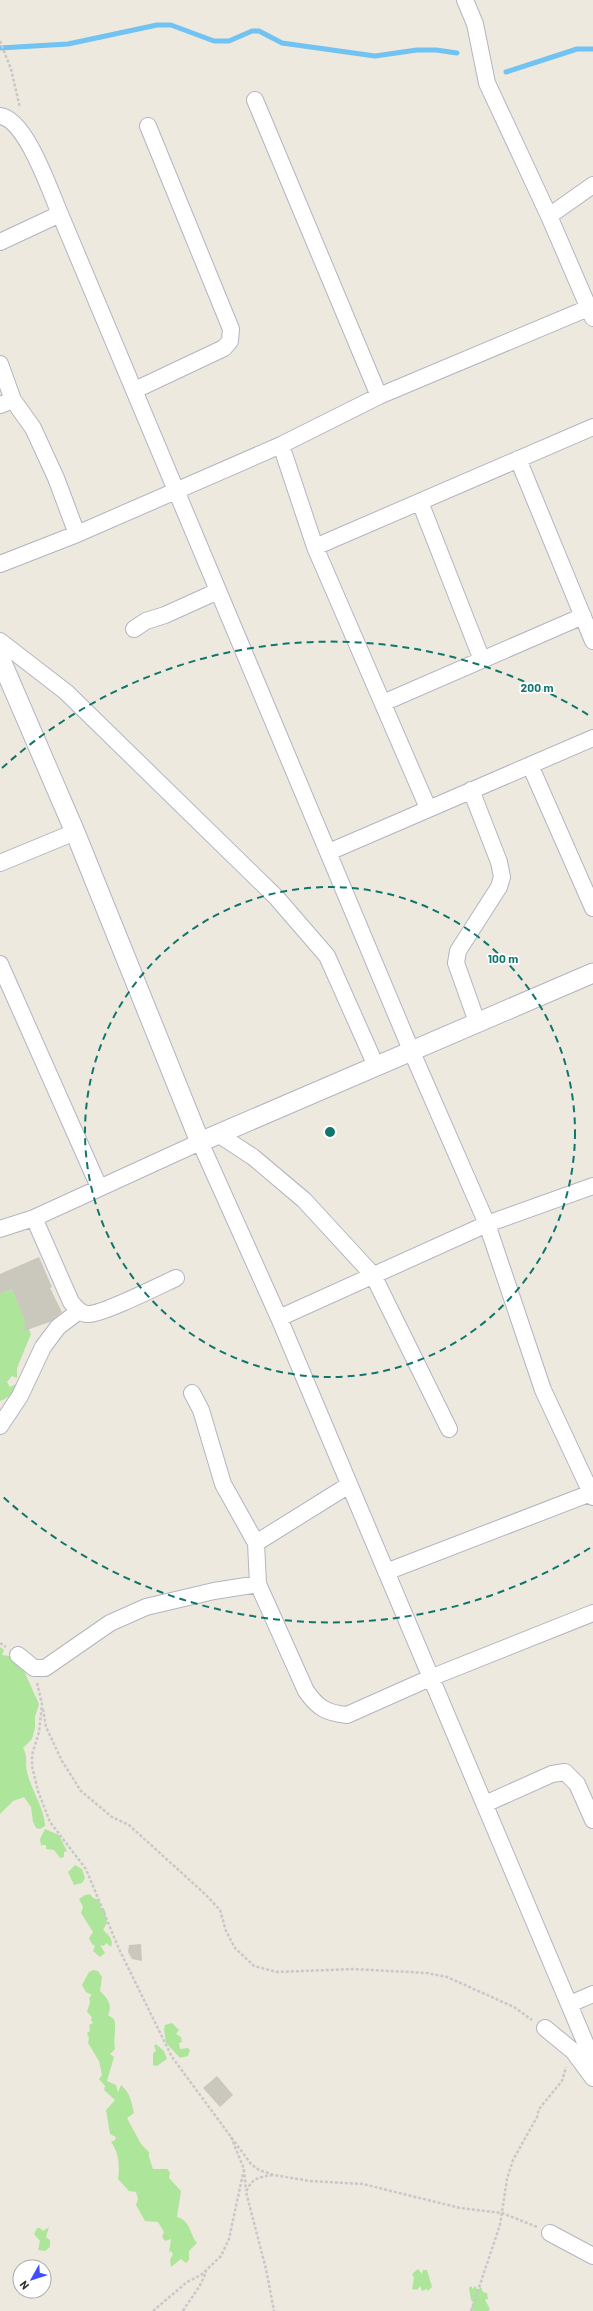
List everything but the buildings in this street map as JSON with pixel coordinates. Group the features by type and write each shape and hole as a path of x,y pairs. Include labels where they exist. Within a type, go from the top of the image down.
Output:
{"street":[{"path":"0,564 77,534 281,445 379,396 591,310 488,83 475,24 465,0"},
{"path":"255,100 379,396"},
{"path":"0,116 7,116 24,134 60,214 411,1050 487,1224 543,1390 592,1495 386,1572"},
{"path":"135,390 224,348 230,341 231,329 148,126"},
{"path":"549,216 593,185"},
{"path":"0,242 60,214"},
{"path":"0,364 6,402 36,435 56,478 77,534"},
{"path":"315,547 593,427"},
{"path":"281,445 315,547 428,808"},
{"path":"518,459 593,641"},
{"path":"420,502 482,660"},
{"path":"134,629 146,621 165,615 218,591"},
{"path":"383,703 583,616"},
{"path":"0,641 66,692 276,896 327,956 376,1066"},
{"path":"0,658 75,832 200,1142 279,1318 593,2061"},
{"path":"329,852 428,808 530,765 592,741"},
{"path":"530,765 593,908"},
{"path":"471,790 499,862 502,877 499,887 458,951 456,963 477,1022"},
{"path":"0,863 75,832"},
{"path":"0,964 99,1187"},
{"path":"0,1228 34,1218 99,1187 218,1134 593,972"},
{"path":"218,1134 253,1157 304,1200 373,1276 449,1429"},
{"path":"279,1318 487,1224 593,1186"},
{"path":"34,1218 71,1302 79,1311 88,1314 102,1311 176,1278"},
{"path":"0,1426 20,1396 43,1347 58,1327 79,1311"},
{"path":"192,1393 201,1410 223,1484 256,1543 258,1584 306,1691 317,1707 337,1714 348,1714 430,1678 593,1613"},
{"path":"256,1543 349,1485"},
{"path":"23,1659 38,1669 46,1668 110,1623 146,1607 214,1591 258,1584"},
{"path":"485,1804 552,1774 565,1772 577,1784 593,1820"},
{"path":"570,2004 593,1994"},
{"path":"545,2028 570,2048 593,2078"},
{"path":"550,2233 593,2256"}],"path":[{"path":"0,42 14,79 24,134"},
{"path":"23,1659 38,1685 46,1727 62,1761 81,1791 112,1816 129,1825 205,1894 220,1910 226,1931 235,1948 242,1957 254,1966 277,1972 353,1969 427,1973 447,1977 514,2007 545,2028"},
{"path":"42,1704 39,1732 32,1755 32,1766 38,1791 50,1822 86,1868 118,1949 172,2057 251,2164 259,2170 274,2175 310,2181 363,2184 460,2208 502,2213 550,2233"},
{"path":"472,2311 500,2225 507,2179 513,2160 537,2117 539,2109 562,2081 570,2048"},
{"path":"229,2133 244,2169 246,2192 266,2269 274,2311"},
{"path":"153,2311 187,2282 201,2275 221,2256 229,2239 234,2209 244,2169"},
{"path":"246,2192 251,2181 254,2179 274,2175"},
{"path":"183,2311 197,2289 202,2284 206,2270"}],"green space":[{"path":"12,1289 31,1334 17,1368 17,1378 12,1376 7,1382 10,1387 16,1384 14,1390 8,1397 0,1401 0,1294"},
{"path":"0,1647 4,1650 2,1655 9,1656 26,1666 24,1671 39,1704 35,1717 35,1728 32,1739 23,1748 29,1779 43,1813 45,1826 40,1829 36,1828 33,1822 31,1807 24,1797 13,1801 0,1814"},
{"path":"45,1829 59,1835 67,1851 64,1852 64,1857 60,1858 54,1850 46,1849 46,1845 41,1845 40,1839"},
{"path":"75,1865 82,1869 85,1878 82,1883 74,1885 68,1872"},
{"path":"90,1894 93,1898 99,1900 101,1908 105,1910 107,1923 103,1930 109,1935 112,1942 111,1947 106,1943 104,1946 100,1945 105,1953 100,1957 93,1951 95,1946 89,1938 93,1932 81,1913 83,1907 79,1899"},
{"path":"93,1970 98,1971 102,1977 100,1991 110,2004 108,2015 114,2019 115,2023 115,2049 110,2054 114,2057 107,2081 116,2085 118,2092 121,2085 129,2095 134,2113 127,2118 141,2144 149,2152 153,2169 167,2169 170,2172 169,2178 181,2191 177,2217 185,2221 197,2243 189,2251 189,2260 186,2263 181,2259 171,2267 170,2260 173,2254 171,2251 169,2252 171,2239 165,2241 162,2237 164,2232 158,2222 145,2221 136,2205 138,2199 136,2192 129,2191 118,2179 118,2160 116,2151 111,2142 115,2140 116,2137 110,2134 106,2110 115,2100 104,2090 105,2086 99,2079 102,2075 99,2061 88,2043 89,2038 87,2033 90,2031 89,2025 93,2023 91,2020 92,2017 87,2012 90,2002 89,1998 92,1995 86,1992 82,1985 89,1972"},
{"path":"172,2023 179,2030 176,2034 181,2037 182,2042 179,2043 180,2049 188,2048 190,2050 188,2056 180,2058 166,2043 164,2029 165,2025"},
{"path":"156,2044 164,2051 167,2059 157,2066 153,2065 153,2053 156,2051 154,2046"},
{"path":"49,2227 46,2237 50,2240 50,2247 45,2251 38,2250 40,2241 34,2234 37,2228 40,2228 43,2231"},
{"path":"418,2269 422,2274 423,2270 427,2270 432,2287 428,2291 427,2289 422,2291 420,2286 417,2290 412,2289 414,2278 412,2274"},
{"path":"471,2286 473,2289 475,2286 478,2290 481,2287 483,2292 487,2293 488,2299 485,2300 490,2309 488,2311 473,2311 471,2308 474,2303 471,2300 469,2288"}],"waterway":[{"path":"0,48 68,44 157,25 171,25 214,41 229,41 252,31 259,31 282,43 375,56 417,50 436,50 457,53"},
{"path":"506,72 577,49 593,49"}]}
